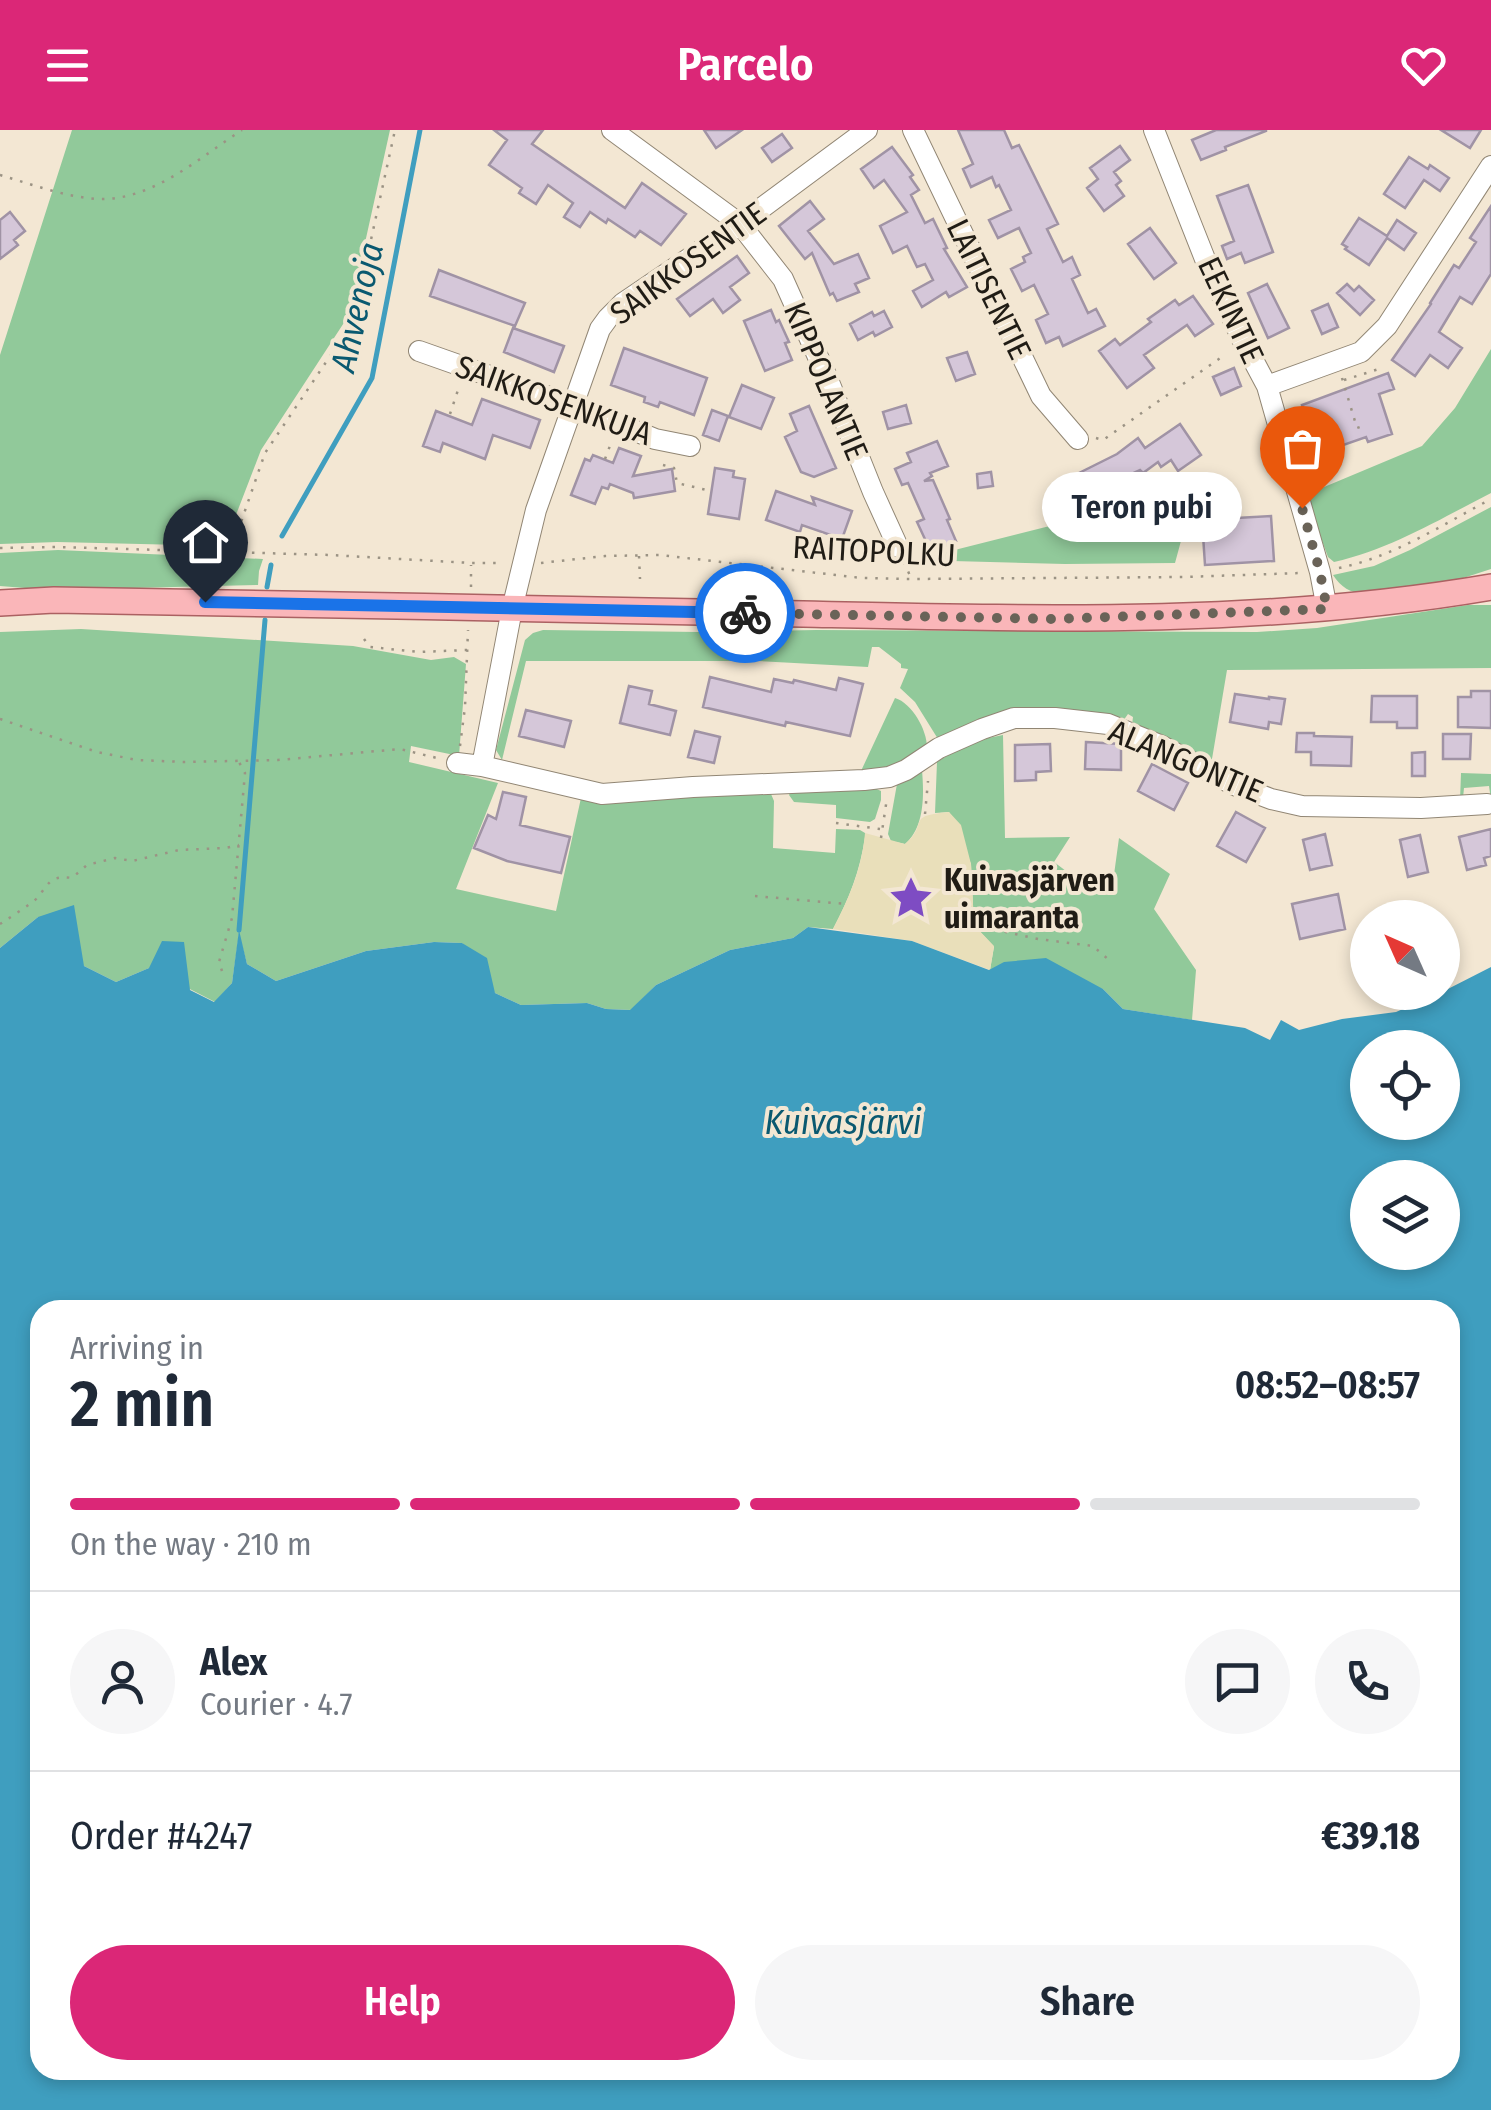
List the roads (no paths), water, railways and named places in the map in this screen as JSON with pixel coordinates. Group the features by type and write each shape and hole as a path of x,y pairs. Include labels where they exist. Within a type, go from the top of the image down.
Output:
{"main road":[{"path":"0,604 54,600 1054,619 1327,609 1491,587"}],"street":[{"name":"KIPPOLANTIE","path":"612,130 740,224 783,279 898,547"},
{"name":"SAIKKOSENTIE","path":"512,608 536,510 600,329 608,318 867,130"},
{"name":"LAITISENTIE","path":"913,130 1040,396 1078,439"},
{"name":"EEKINTIE","path":"1154,130 1206,259 1267,386 1327,609"},
{"path":"1267,386 1340,370 1362,352 1387,326 1491,166"},
{"name":"SAIKKOSENKUJA","path":"418,351 655,439 690,446"},
{"path":"482,766 512,608"},
{"name":"ALANGONTIE","path":"457,763 602,794 693,786 864,780 906,770 982,728 1014,718 1055,718 1108,724 1162,746 1234,785 1302,806 1421,808 1487,804"}],"water":[{"name":"Kuivasjärvi","path":"74,905 84,966 116,982 149,968 162,941 184,942 190,990 214,1002 232,983 239,930 247,964 276,981 366,951 434,942 462,943 487,958 495,993 521,1005 587,1003 630,1010 656,985 730,950 793,938 808,927 912,941 989,970 1004,962 1046,958 1103,989 1123,1009 1245,1028 1270,1040 1281,1020 1299,1030 1401,1010 1460,1010 1460,983 1491,967 1491,2110 0,2110 0,948 38,917"}],"waterway":[{"name":"Ahvenoja","path":"282,536 372,378 420,130"},
{"name":"Ahvenoja","path":"267,587 271,565"},
{"name":"Ahvenoja","path":"239,930 265,620"}],"place":[{"name":"Teron pubi","path":"1302,508"},
{"name":"Kuivasjärven uimaranta","path":"911,898"}]}
